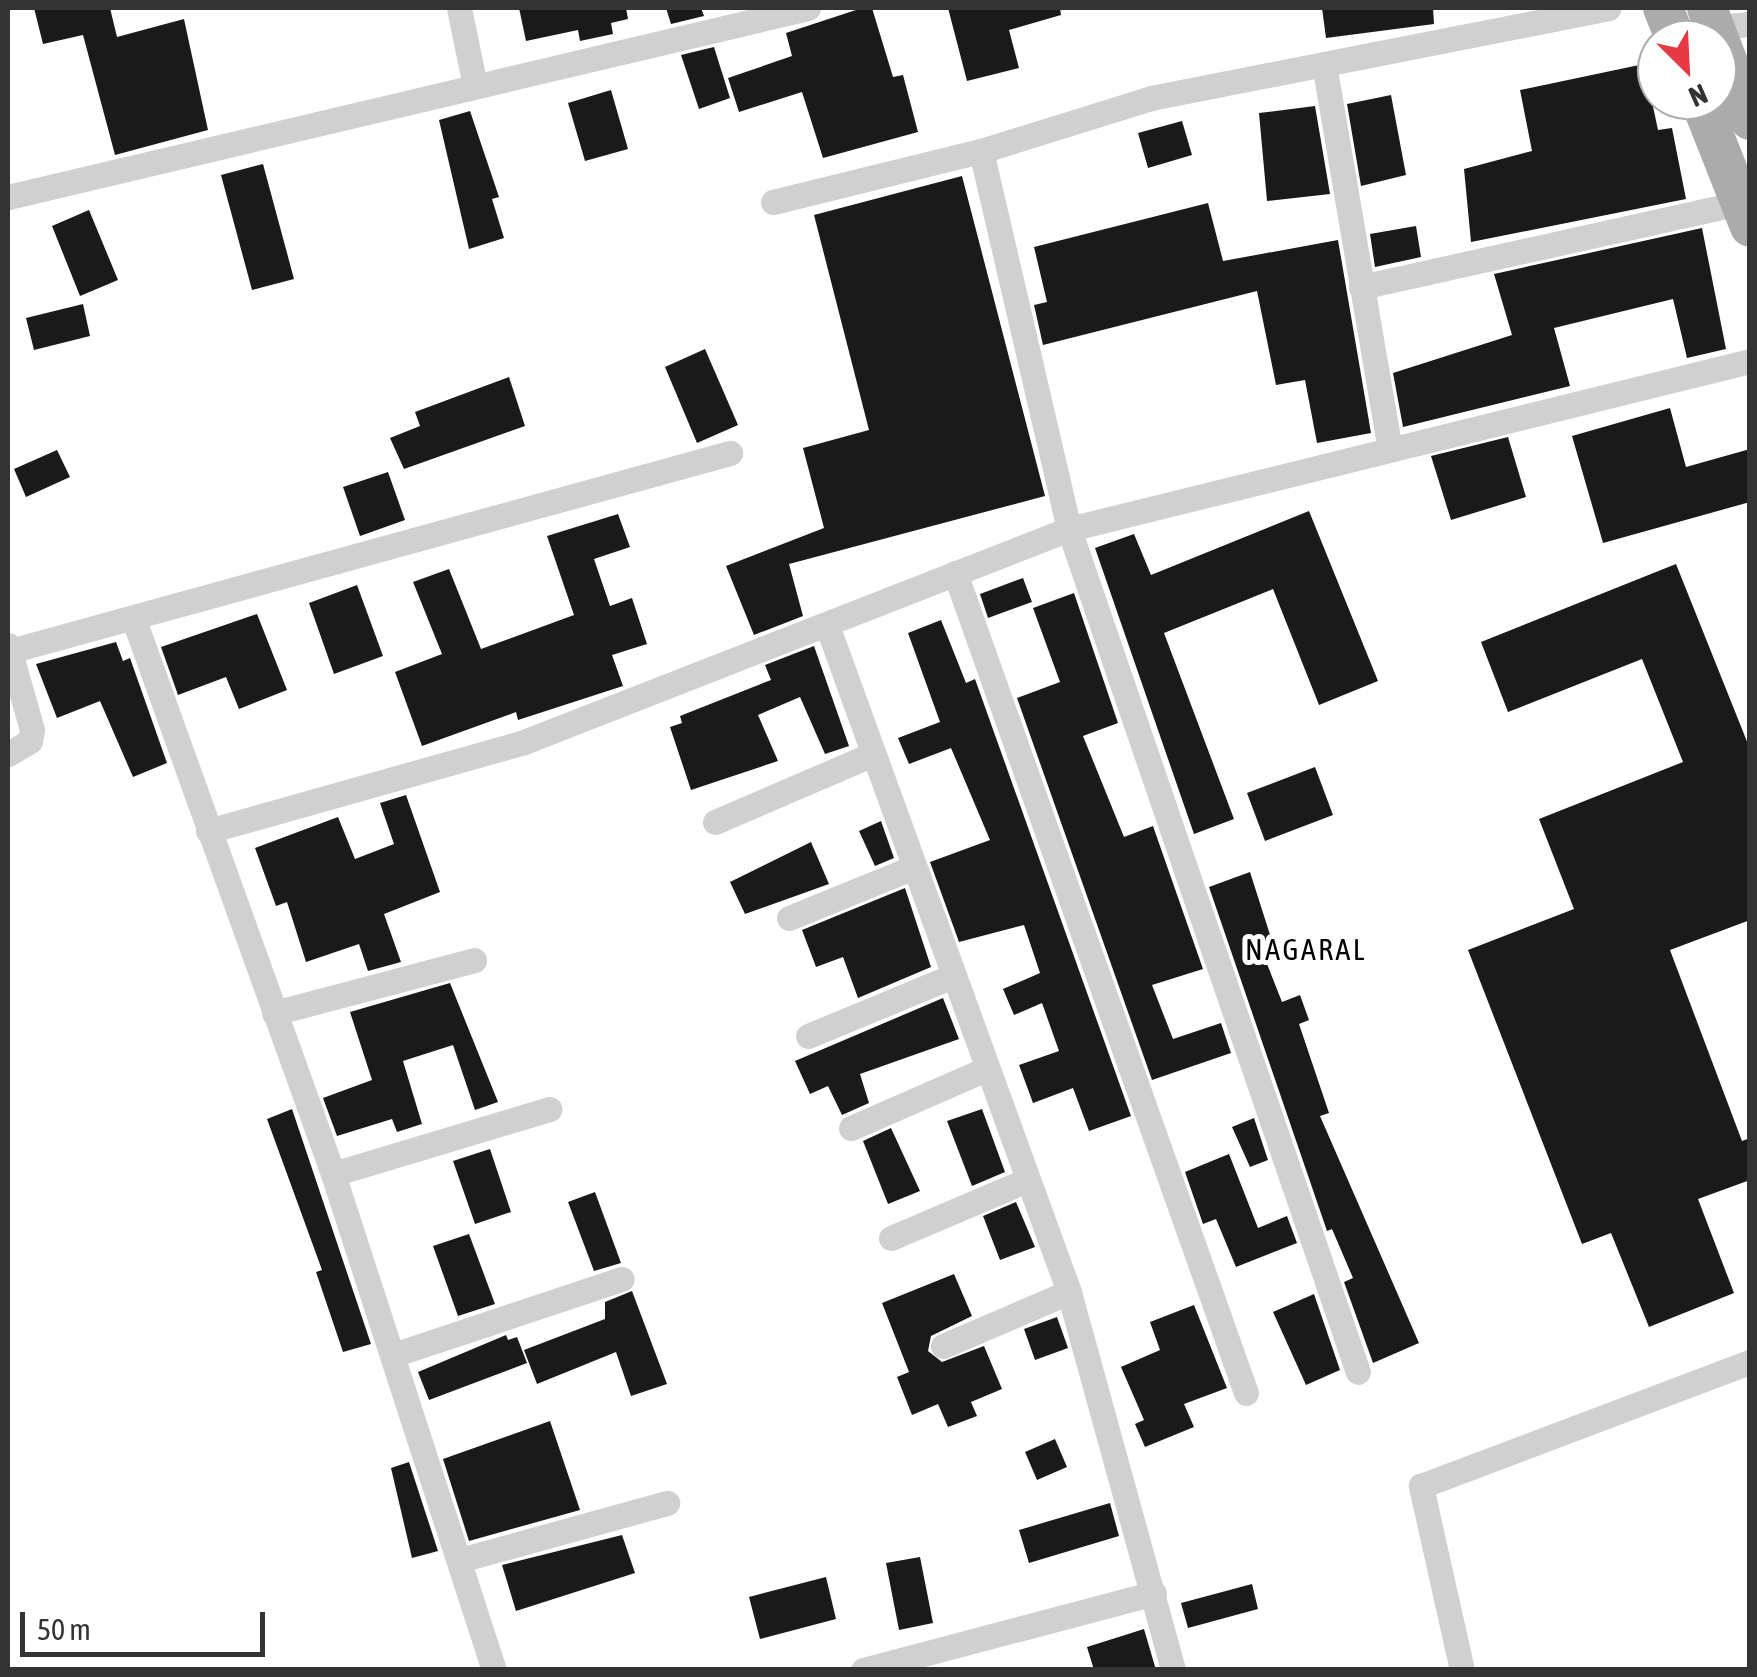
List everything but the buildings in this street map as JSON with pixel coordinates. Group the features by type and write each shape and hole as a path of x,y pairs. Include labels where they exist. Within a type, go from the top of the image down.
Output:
{"main road":[{"path":"1737,70 1750,120"},
{"path":"1708,120 1745,215"}],"street":[{"path":"459,8 475,86"},
{"path":"8,197 808,8"},
{"path":"773,202 981,151 1150,98 1608,8"},
{"path":"1324,64 1390,450"},
{"path":"981,151 1069,529 1358,1372"},
{"path":"1361,288 1745,215"},
{"path":"208,832 524,742 828,628 1069,529 1750,360"},
{"path":"8,753 30,741 32,730 9,648 134,620 730,452"},
{"path":"954,574 1246,1393"},
{"path":"134,620 333,1174 494,1670"},
{"path":"828,628 1069,1292 1173,1670"},
{"path":"714,822 873,754"},
{"path":"789,918 914,867"},
{"path":"274,1013 474,960"},
{"path":"808,1036 953,976"},
{"path":"852,1128 986,1069"},
{"path":"333,1174 549,1109"},
{"path":"891,1238 1027,1180"},
{"path":"393,1355 622,1279"},
{"path":"943,1346 1069,1292"},
{"path":"1462,1670 1421,1486 1750,1362"},
{"path":"460,1560 667,1504"},
{"path":"863,1670 1154,1592"}],"district":[{"name":"NAGARAL","path":"1306,949"}]}
